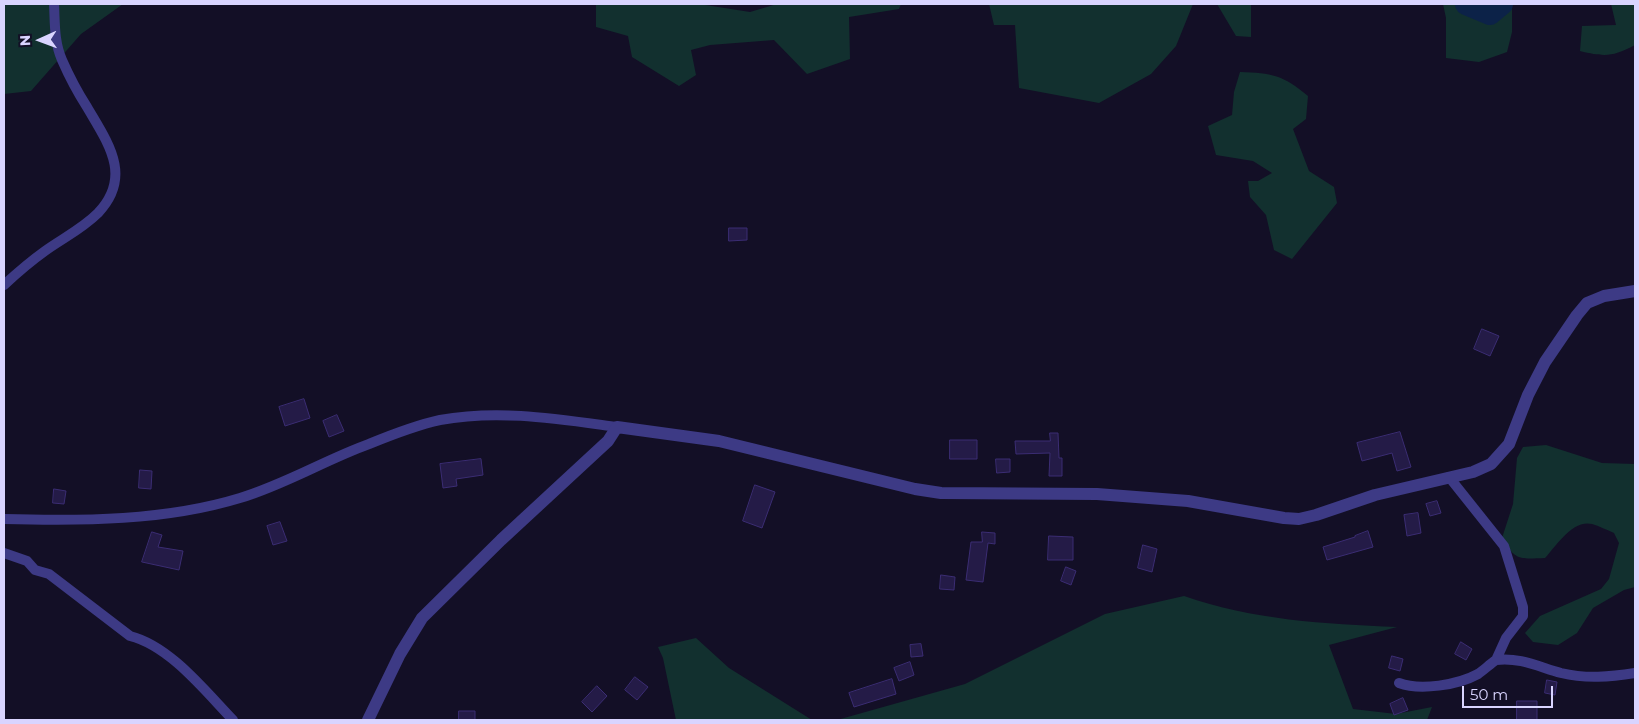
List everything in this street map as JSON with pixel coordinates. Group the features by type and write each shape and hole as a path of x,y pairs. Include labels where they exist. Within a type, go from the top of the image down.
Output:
{"street":[{"path":"4,284 97,214 108,202 115,183 114,157 111,147 84,104 57,47 54,4"},
{"path":"4,519 81,520 187,510 224,502 272,486 369,444 439,420 477,415 514,415 719,441 915,489 941,493 1097,494 1198,502 1299,519 1332,511 1376,495 1473,472 1491,464 1509,444 1528,395 1545,362 1587,303 1604,296 1635,291"},
{"path":"368,720 400,654 422,618 494,546 608,441 617,427"},
{"path":"1449,477 1504,546 1523,607 1523,616 1506,638 1496,660"},
{"path":"4,553 27,561 35,570 49,574 79,595 130,636 144,639 187,672 233,720"},
{"path":"1399,683 1411,688 1425,688 1465,679 1477,674 1496,660 1510,658 1561,673 1591,678 1635,673"}],"green space":[{"path":"4,4 123,4 81,34 31,91 4,94"},
{"path":"596,4 699,4 750,12 777,4 901,4 899,9 849,17 850,59 807,74 774,40 710,45 691,50 696,75 679,86 632,57 628,36 596,27"},
{"path":"989,4 1193,4 1176,46 1151,74 1099,103 1019,88 1015,25 994,25"},
{"path":"1217,4 1251,4 1251,37 1236,36"},
{"path":"1443,4 1506,4 1512,9 1512,32 1507,52 1479,62 1446,58 1446,18"},
{"path":"1611,4 1635,4 1635,45 1608,55 1580,51 1582,26 1616,25"},
{"path":"1240,72 1277,76 1308,96 1306,119 1293,129 1309,171 1334,187 1337,203 1292,259 1274,250 1266,215 1250,197 1248,181 1258,181 1272,173 1253,161 1216,155 1208,126 1232,115 1234,92"},
{"path":"1546,445 1602,463 1635,464 1635,587 1624,590 1593,608 1577,633 1558,645 1533,642 1525,633 1540,616 1601,589 1609,579 1619,543 1614,533 1592,524 1585,524 1572,529 1545,558 1530,559 1519,557 1507,546 1502,538 1513,504 1517,458 1523,447"},
{"path":"1184,596 1236,611 1262,616 1316,622 1397,627 1329,645 1353,709 1396,714 1432,707 1427,720 837,720 965,684 1105,614"},
{"path":"696,638 729,668 812,720 676,720 663,658 658,647"}],"building":[{"path":"729,228 747,228 747,240 729,241"},
{"path":"1482,329 1499,336 1490,356 1474,349"},
{"path":"304,399 310,418 285,426 279,407"},
{"path":"337,415 344,431 329,437 323,421"},
{"path":"1400,432 1411,467 1397,471 1392,453 1362,461 1357,443"},
{"path":"1050,433 1058,433 1059,458 1062,458 1062,476 1049,476 1050,453 1016,454 1015,441 1050,441"},
{"path":"950,440 977,440 977,459 950,459"},
{"path":"481,459 483,475 456,479 457,486 443,488 440,464"},
{"path":"996,459 1010,459 1010,472 997,473"},
{"path":"140,470 152,471 151,489 139,488"},
{"path":"755,485 775,492 762,528 743,521"},
{"path":"54,489 66,491 64,504 53,503"},
{"path":"1437,501 1441,513 1430,516 1426,504"},
{"path":"1418,513 1421,533 1407,536 1404,515"},
{"path":"280,522 287,541 273,545 267,526"},
{"path":"1368,531 1373,547 1327,560 1323,547"},
{"path":"152,532 162,535 158,547 183,551 179,570 142,562"},
{"path":"982,532 995,533 995,544 988,543 983,582 966,580 971,542 982,542"},
{"path":"1049,536 1073,537 1073,560 1048,560"},
{"path":"1143,545 1157,549 1152,572 1138,568"},
{"path":"1066,567 1076,571 1071,585 1061,581"},
{"path":"941,575 955,577 954,590 940,589"},
{"path":"1461,642 1472,649 1466,660 1455,654"},
{"path":"921,644 923,656 911,657 910,645"},
{"path":"1392,656 1403,659 1400,671 1389,668"},
{"path":"910,662 914,675 899,681 894,668"},
{"path":"635,677 648,687 637,700 625,690"},
{"path":"892,679 896,694 854,707 849,693"},
{"path":"1547,680 1557,682 1555,695 1545,693"},
{"path":"597,686 607,696 592,712 582,702"},
{"path":"1403,698 1408,710 1394,715 1390,704"},
{"path":"1517,701 1537,701 1537,720 1517,720"},
{"path":"459,711 475,711 475,720 459,720"}],"waterway":[{"path":"1466,4 1490,14 1502,4"}]}
